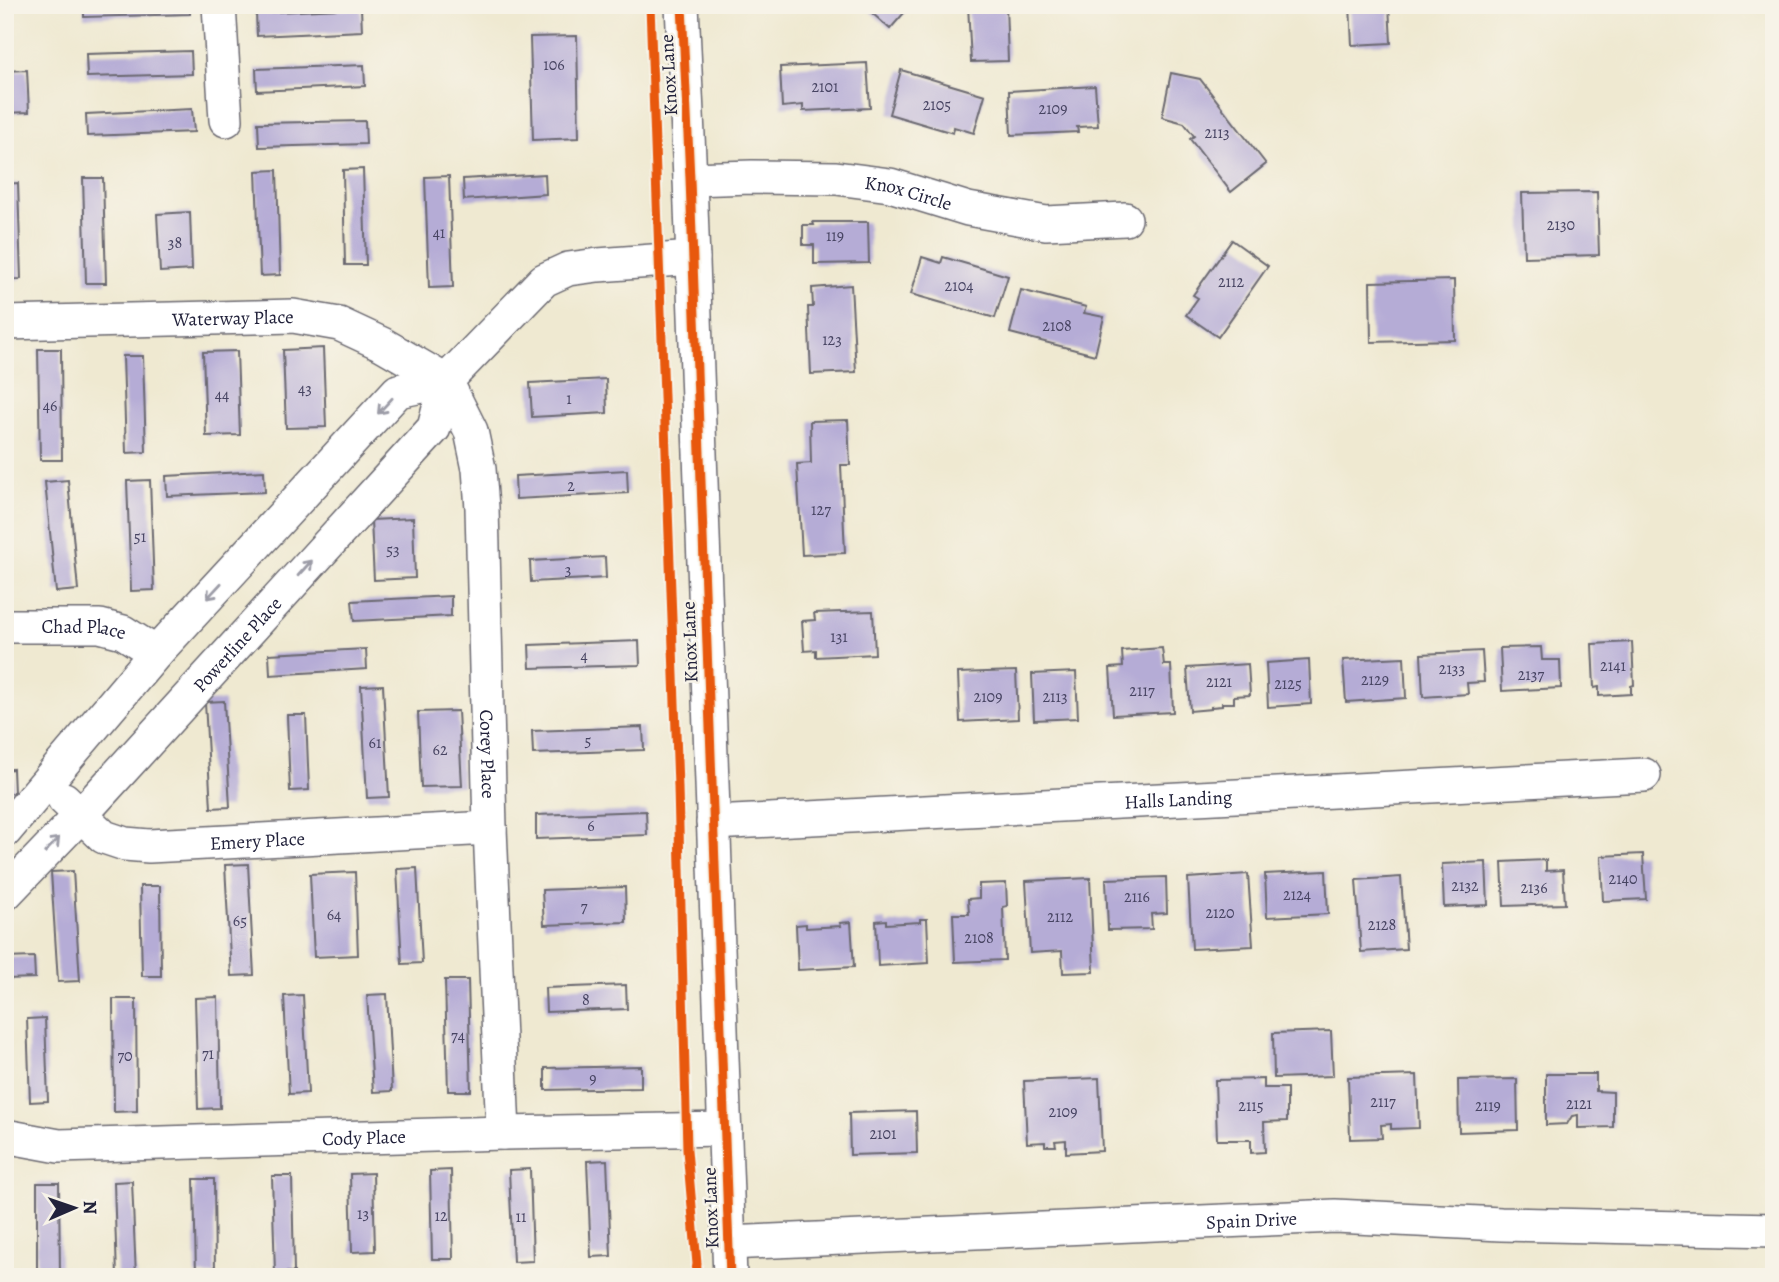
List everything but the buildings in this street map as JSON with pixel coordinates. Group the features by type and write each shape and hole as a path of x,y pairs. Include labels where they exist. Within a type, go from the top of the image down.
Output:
{"street":[{"path":"219,5 226,120"},
{"name":"Knox Lane","path":"682,5 691,179 730,1277"},
{"name":"Knox Circle","path":"691,179 836,178 890,186 968,209 1046,223 1125,219"},
{"name":"Powerline Place","path":"5,894 81,815 434,428 446,381 544,280 568,269 693,258"},
{"name":"Waterway Place","path":"5,323 293,316 339,324 382,344 446,381"},
{"path":"5,831 156,653 398,391 446,381"},
{"name":"Corey Place","path":"446,381 471,431 479,470 482,508 490,828 503,1133"},
{"name":"Chad Place","path":"5,626 100,626 123,632 156,653"},
{"name":"Halls Landing","path":"713,823 1644,775"},
{"name":"Emery Place","path":"47,783 104,836 125,844 149,846 490,828"},
{"name":"Cody Place","path":"5,1136 59,1146 725,1129"},
{"name":"Spain Drive","path":"729,1243 1335,1216 1501,1224 1774,1230"}],"cycle path":[{"path":"650,5 678,787 687,1150 697,1264 695,1277"},
{"path":"682,5 730,1277"}]}
